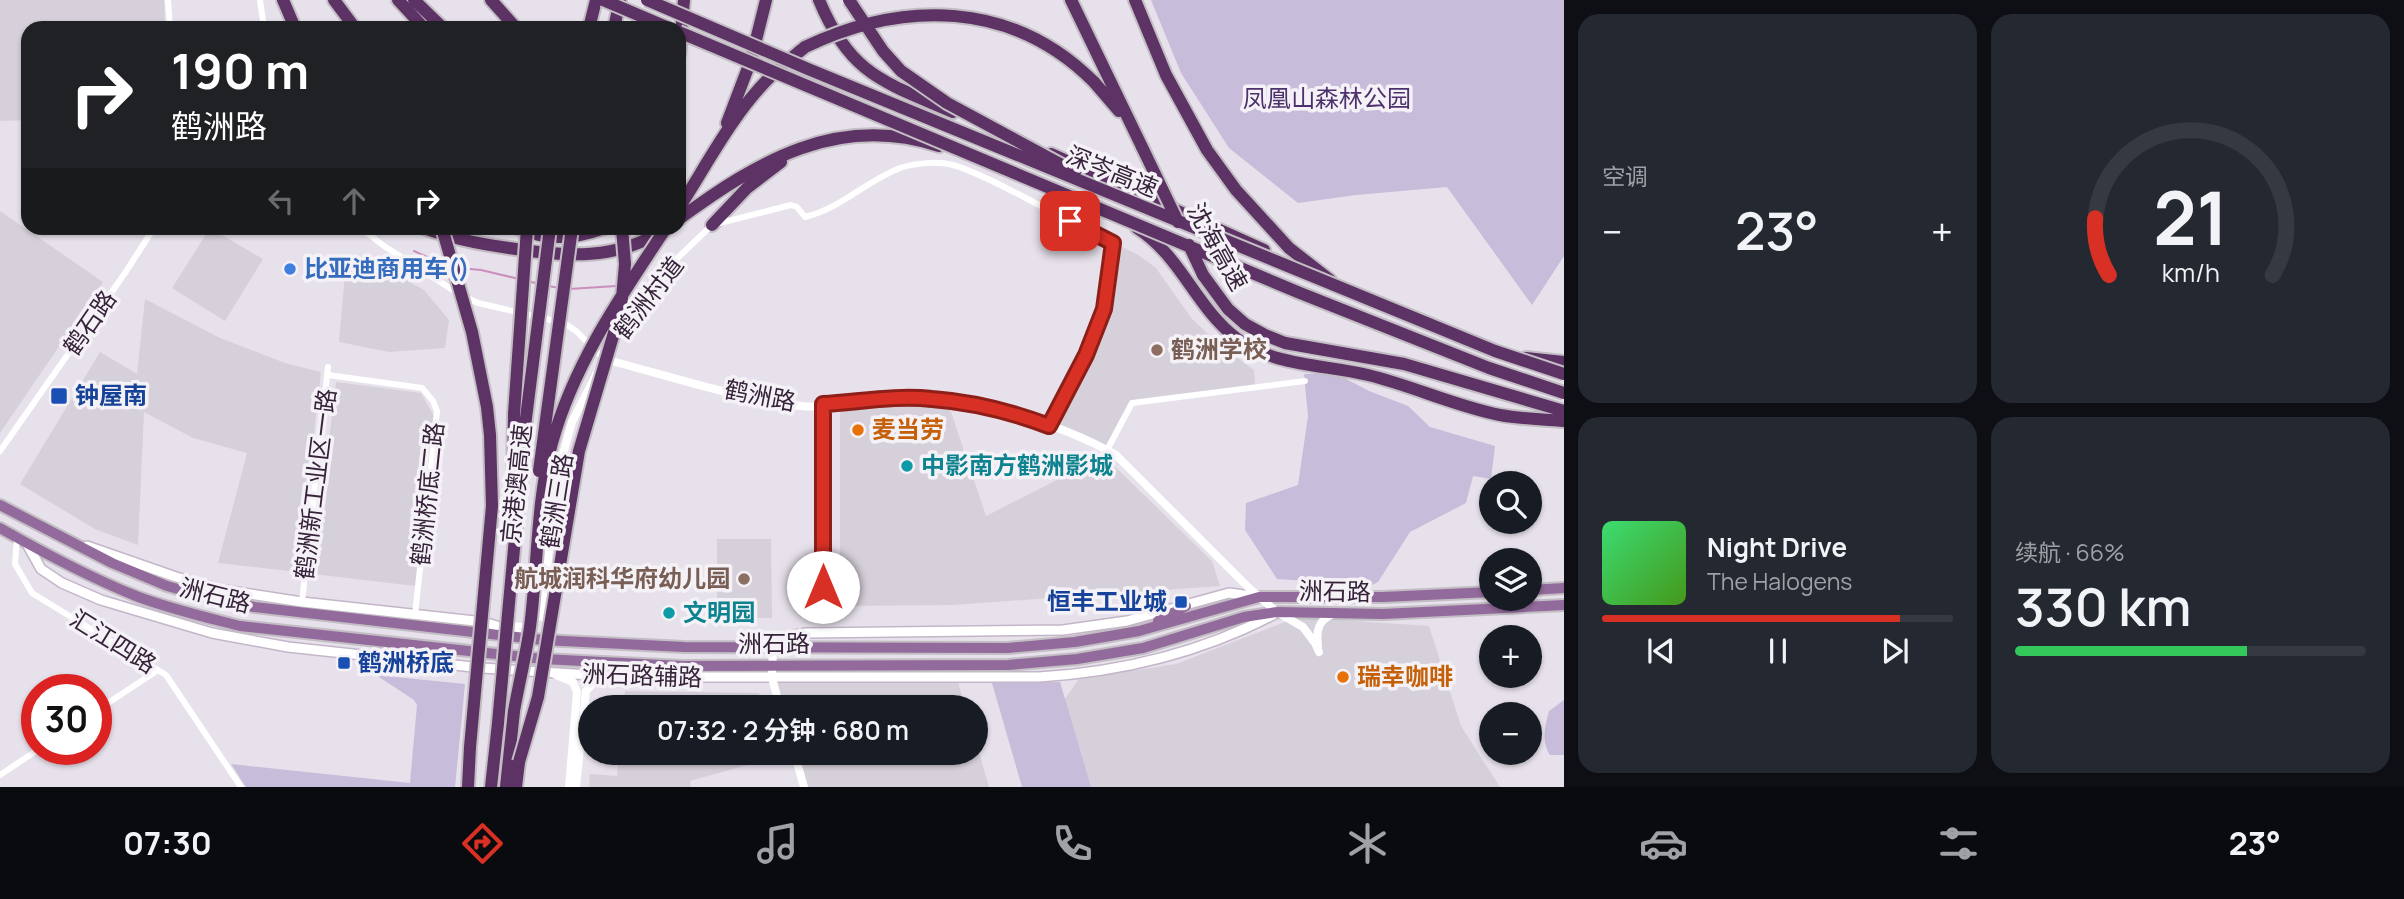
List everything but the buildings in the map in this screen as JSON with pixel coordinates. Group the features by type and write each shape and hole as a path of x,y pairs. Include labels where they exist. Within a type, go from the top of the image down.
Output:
{"highway":[{"path":"284,0 292,21"},
{"path":"334,0 350,21"},
{"path":"398,0 418,21"},
{"path":"414,0 436,21"},
{"path":"491,0 510,21"},
{"path":"591,21 596,0"},
{"path":"603,0 652,21"},
{"path":"616,21 620,0"},
{"name":"深岑高速","path":"647,0 808,69 1495,351 1564,374"},
{"path":"682,21 684,0"},
{"path":"712,155 744,82 766,0"},
{"path":"819,0 849,54 864,69 882,80 1330,280 1514,355 1564,362"},
{"path":"849,0 883,51 901,71 923,88 1125,200"},
{"name":"沈海高速","path":"1071,0 1203,275 1228,309 1245,324 1265,335 1307,347 1404,364 1564,411"},
{"path":"1135,0 1166,75 1207,150 1236,190 1289,248 1330,280"},
{"path":"686,197 733,123 771,76 805,47 841,27 879,15 923,10 946,10 992,19 1033,37 1068,58 1116,106 1142,147"},
{"name":"深岑高速","path":"686,35 1300,293 1489,368 1564,393"},
{"path":"686,214 757,167 789,151 825,141 874,136 929,143 977,160 1134,226 1151,237 1161,248 1200,303 1217,321 1256,350 1278,359 1364,374 1499,415 1564,421"},
{"path":"712,225 761,176 789,158 825,141"},
{"path":"444,235 475,345 490,435 492,506 468,787"},
{"path":"447,235 469,242 576,256 621,250 655,235"},
{"path":"512,577 514,414 530,235"},
{"path":"541,235 580,235"},
{"name":"京港澳高速","path":"491,787 526,418 549,235"},
{"name":"京港澳高速","path":"506,787 546,412 571,235"},
{"path":"516,787 519,762 538,698 579,451 621,309 625,264 623,235"},
{"path":"514,711 530,629 546,473 556,432 572,386 595,338 662,235"}],"main road":[{"name":"洲石路","path":"0,505 129,571 167,586 225,602 300,607 543,640 729,647 773,642 1007,648 1075,642 1139,631 1259,597 1383,597 1479,593"},
{"name":"洲石路","path":"0,528 77,569 136,596 240,626 543,659 682,666 1008,665 1077,659 1143,648 1244,617 1277,612 1383,614 1564,605"},
{"path":"0,535 21,540"},
{"name":"洲石路辅路","path":"21,540 41,569 62,583 147,616 212,633 288,647 621,677 1038,677 1078,674 1159,659 1216,641 1277,612"},
{"path":"1542,589 1564,588"},
{"path":"773,642 806,633 1063,630 1127,621 1229,593 1259,597"},
{"path":"1139,631 1186,606"},
{"path":"300,607 341,607 484,622 543,640"}],"street":[{"path":"168,0 170,21"},
{"path":"260,0 263,21"},
{"name":"鹤洲村道","path":"604,359 631,314 662,273 712,225 791,205 797,207 805,217 819,214 847,201 885,175 904,167 924,163 951,165 985,177 1113,243 1104,309 1086,355 1049,426"},
{"name":"鹤石路","path":"0,451 149,235"},
{"path":"370,235 459,294 478,303 564,323 604,359"},
{"name":"鹤洲路","path":"604,359 771,402 805,406 901,398 933,399 1017,414 1089,440 1116,455 1259,597 1277,612 1303,627 1319,652 1317,630 1330,614 1337,612"},
{"name":"鹤洲三路","path":"543,615 559,469 572,422 604,359"},
{"name":"鹤洲新工业区一路","path":"300,607 328,367"},
{"name":"鹤洲桥底二路","path":"328,375 422,388 433,401 437,411 415,615"},
{"path":"1107,450 1132,403 1306,380"},
{"path":"823,404 823,614"},
{"name":"汇江四路","path":"21,540 15,564 32,593 166,675 241,787"},
{"path":"484,622 526,626 543,615 546,625 554,635 566,641"},
{"path":"773,642 772,678 777,695"},
{"path":"112,700 158,670"},
{"path":"543,672 568,679 573,682 578,692 569,787"},
{"path":"576,787 586,691 594,682 621,677"},
{"path":"0,775 21,761"},
{"path":"798,765 804,787"}],"shaded area":[{"path":"0,0 164,0 165,21 21,21 21,120 0,121"},
{"path":"0,211 21,225 21,235 35,235 103,282 0,433"},
{"path":"206,235 222,235 263,259 225,321 172,288"},
{"name":"鹤洲学校","path":"1113,243 1137,254 1156,268 1192,319 1220,345 1254,370 1255,388 1132,403 1107,450 1049,426 1086,355 1104,309"},
{"path":"368,258 424,290 449,320 445,348 389,352 339,342 345,273 350,273 351,266"},
{"path":"145,299 220,338 285,363 321,372 298,572 218,563 247,453 193,438 144,412 138,545 95,529 20,484 100,352 137,374"},
{"path":"336,382 421,393 435,418 415,586 313,574"},
{"path":"927,404 950,409 986,516 1104,456 1212,561 1220,586 953,605 840,606 840,409"},
{"name":"航城润科华府幼儿园","path":"717,539 771,539 772,618 717,618"},
{"name":"恒丰工业城","path":"1298,617 1429,626 1461,726 1479,754 1479,765 1486,765 1500,787 1091,787 1064,700 1079,679 1176,664"},
{"path":"958,682 962,695 780,695 776,683"},
{"path":"625,691 760,695 624,695"},
{"path":"618,765 747,765 690,781 691,787 589,787 590,774 617,776"},
{"path":"801,765 983,765 989,787 807,787"}],"green space":[{"name":"凤凰山森林公园","path":"1151,0 1564,0 1564,256 1532,305 1447,187 1298,203 1229,148 1181,73"},
{"path":"1335,373 1369,391 1408,406 1430,427 1495,446 1492,471 1479,471 1479,477 1473,476 1466,503 1410,532 1378,582 1372,585 1277,579 1245,530 1246,503 1298,485 1308,416 1304,374"},
{"path":"376,675 465,684 455,787 246,787 231,764 410,783 417,705 414,700"},
{"path":"1060,682 1091,787 1022,787 992,683"},
{"path":"1564,700 1564,755 1550,755 1545,739 1549,711"}],"waterway":[{"path":"414,251 447,266"},
{"path":"459,268 519,279"},
{"path":"528,281 539,284"},
{"path":"548,286 560,288"},
{"path":"569,289 616,286"}],"place":[{"name":"比亚迪商用车()","path":"290,269"},
{"name":"鹤洲学校","path":"1157,350"},
{"name":"钟屋南","path":"59,396"},
{"name":"麦当劳","path":"858,430"},
{"name":"中影南方鹤洲影城","path":"907,466"},
{"name":"航城润科华府幼儿园","path":"744,579"},
{"name":"恒丰工业城","path":"1181,602"},
{"name":"文明园","path":"669,613"},
{"name":"鹤洲桥底","path":"344,663"},
{"name":"瑞幸咖啡","path":"1343,677"}],"route":[{"path":"823,587 823,404 901,398 933,399 1017,414 1049,426 1086,355 1104,309 1113,243 1070,221"}]}
